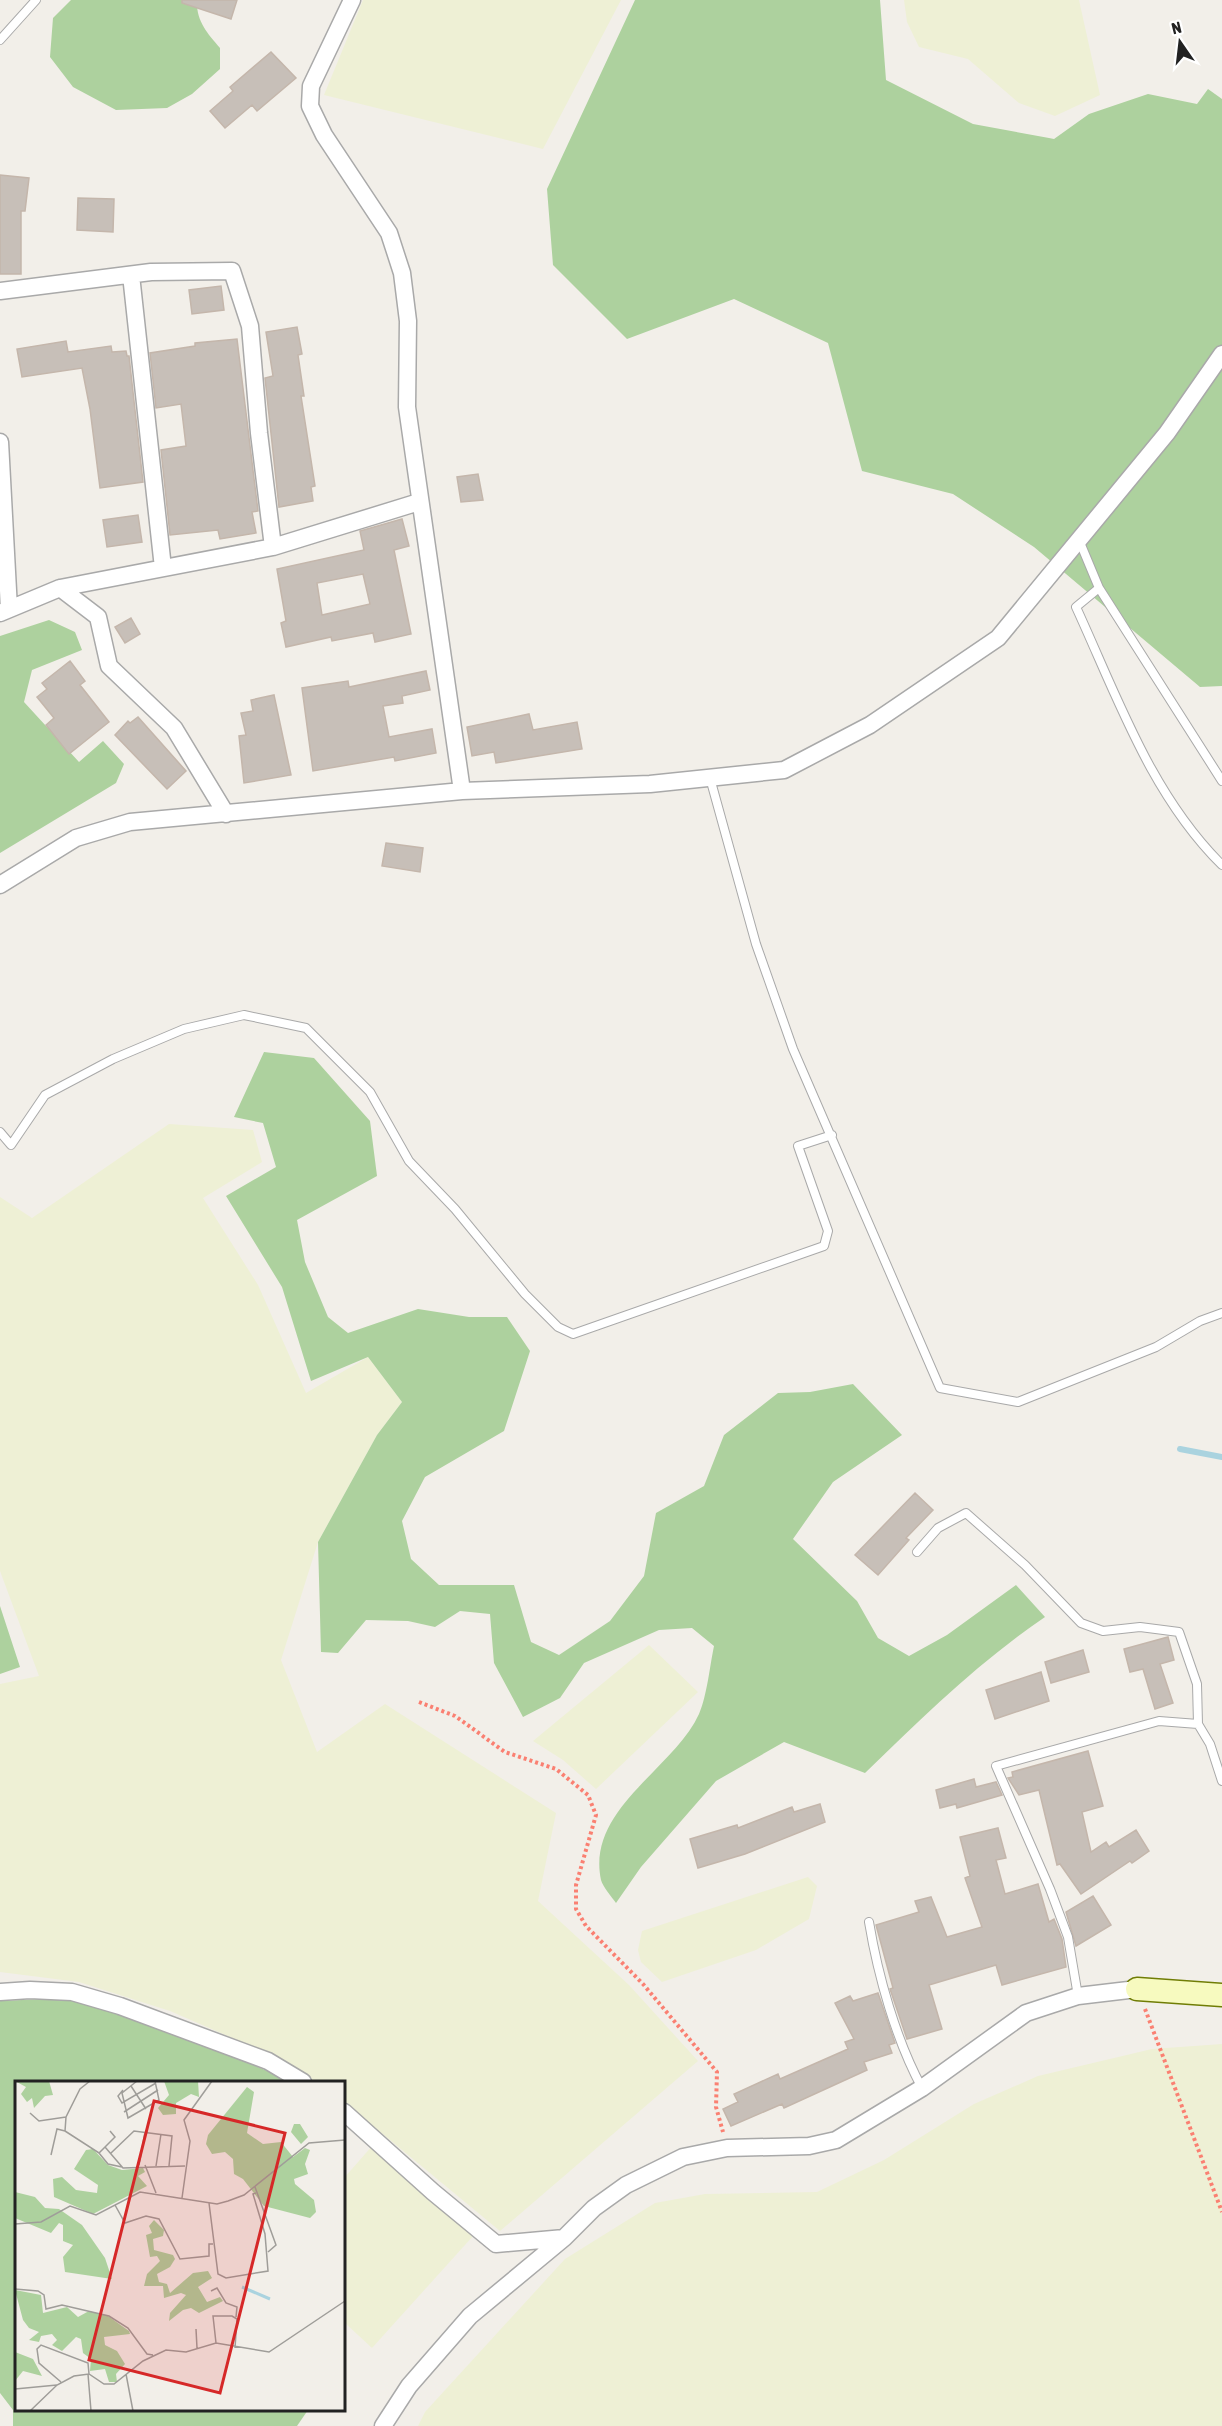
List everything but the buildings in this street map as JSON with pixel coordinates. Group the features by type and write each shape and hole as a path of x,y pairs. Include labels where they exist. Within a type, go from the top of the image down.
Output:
{"street":[{"path":"352,0 311,86 310,106 324,135 389,233 402,273 408,321 406,408 462,791"},
{"path":"0,291 131,275 232,270 250,326 263,479 273,547"},
{"path":"131,275 164,568"},
{"path":"0,885 76,838 130,822 462,791 650,784 784,770 878,720 998,638 1167,433 1222,354"},
{"path":"0,442 4,611 60,588 273,547 419,502"},
{"path":"60,588 98,617 109,666 174,728 226,814"},
{"path":"383,2426 409,2386 470,2316 564,2238 594,2208 626,2185 683,2157 727,2148 809,2146 836,2140 922,2088 1026,2013 1078,1996 1137,1989 1222,1995"},
{"path":"0,1992 30,1990 72,1992 120,2006 268,2061 301,2081"},
{"path":"345,2113 433,2192 496,2244 564,2238"}],"lane":[{"path":"0,40 36,0"},
{"path":"1079,540 1099,588 1222,781"},
{"path":"1099,588 1076,607 1154,777 1205,848 1222,865"},
{"path":"710,778 756,944 793,1049 940,1388 1018,1402 1156,1347 1200,1321 1222,1313"},
{"path":"0,1132 11,1145 45,1095 113,1059 184,1029 244,1015 306,1028 370,1092 409,1161 455,1209 525,1294 558,1327 573,1334 824,1246 828,1231 798,1146 832,1136"},
{"path":"916,1552 938,1528 966,1513 1025,1565 1082,1623 1103,1631 1140,1627 1179,1632 1197,1684 1198,1724 1210,1744 1222,1781"},
{"path":"1078,1996 1068,1937 1054,1899 996,1766 1159,1720 1198,1724"},
{"path":"869,1922 873,1948 908,2061 922,2088"}],"path":[{"path":"419,1702 455,1716 505,1752 556,1769 588,1795 596,1815 576,1885 576,1909 586,1926 643,1984 717,2072 716,2107 727,2148"},
{"path":"1137,1989 1222,2212"}],"green space":[{"path":"71,0 197,0 200,20 220,48 220,69 192,94 167,108 116,110 73,87 50,57 53,18"},
{"path":"363,0 621,0 543,149 324,95"},
{"path":"635,0 880,0 886,80 973,124 1054,139 1089,114 1148,94 1197,104 1208,89 1222,99 1222,686 1200,687 1034,547 953,494 862,471 828,343 734,299 627,339 553,265 547,189"},
{"path":"904,0 1079,0 1100,95 1055,116 1019,103 968,59 919,47 907,22"},
{"path":"49,620 75,632 82,650 32,670 24,702 79,762 103,741 124,764 116,783 0,853 0,636"},
{"path":"264,1052 314,1058 370,1121 377,1176 297,1220 305,1262 328,1317 348,1333 418,1309 469,1317 507,1317 530,1351 504,1431 425,1477 402,1521 411,1559 439,1585 514,1585 531,1642 559,1655 610,1621 644,1576 656,1513 704,1486 724,1435 778,1393 810,1392 853,1384 902,1435 833,1482 793,1539 857,1601 878,1638 909,1656 947,1635 1016,1585 1045,1617 974,1671 865,1773 784,1742 716,1781 641,1867 616,1903 601,1880 600,1855 606,1832 635,1791 687,1734 699,1714 714,1646 692,1628 659,1630 584,1663 560,1698 523,1717 494,1663 490,1614 460,1611 435,1627 408,1621 366,1620 338,1653 321,1652 318,1542 377,1435 402,1402 368,1357 311,1381 282,1287 226,1196 276,1167 263,1123 234,1117"},
{"path":"169,1124 253,1130 262,1162 203,1198 258,1285 306,1393 368,1357 402,1402 377,1435 318,1542 281,1660 317,1752 385,1704 556,1813 538,1901 629,1985 698,2061 500,2231 345,2103 345,2081 315,2081 274,2056 170,2011 79,1982 0,1972 0,1684 39,1676 0,1571 0,1197 32,1218"},
{"path":"0,1606 20,1667 0,1674"},
{"path":"649,1645 698,1692 596,1789 563,1760 533,1741"},
{"path":"808,1877 817,1886 809,1919 756,1950 662,1982 641,1962 638,1950 642,1931"},
{"path":"65,1998 163,2026 287,2081 15,2081 15,2411 307,2411 297,2426 13,2426 13,2410 0,2393 0,2001"},
{"path":"1222,2044 1222,2426 418,2426 425,2412 565,2259 655,2203 705,2194 817,2192 884,2160 974,2104 1038,2076 1152,2049"},
{"path":"373,2145 474,2235 372,2348 345,2323 345,2177"}],"waterway":[{"path":"1180,1449 1222,1457"}]}
